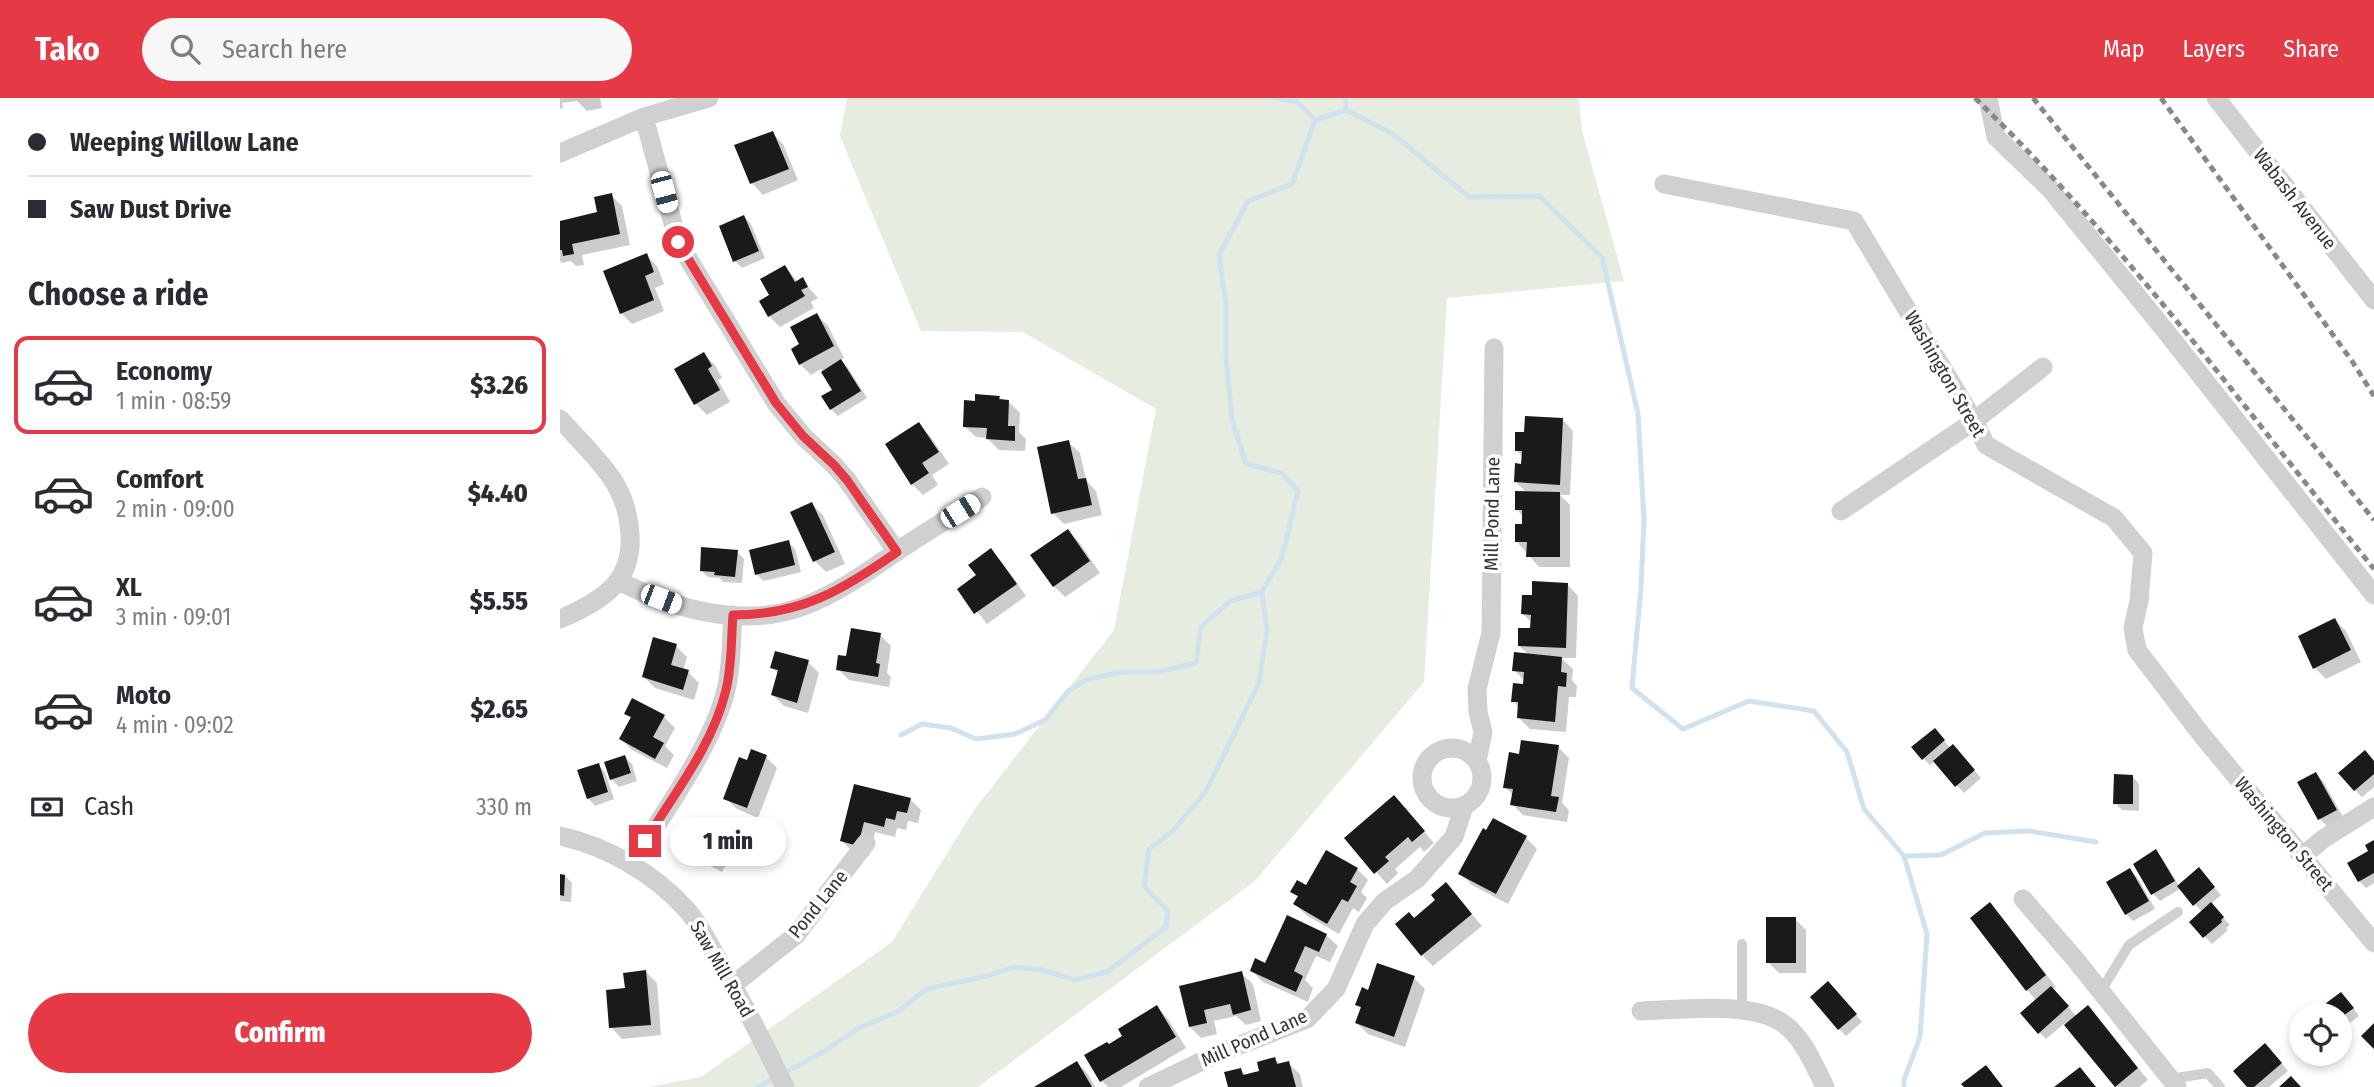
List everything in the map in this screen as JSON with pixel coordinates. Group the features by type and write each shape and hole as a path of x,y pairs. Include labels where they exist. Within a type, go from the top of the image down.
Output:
{"street":[{"path":"560,153 644,117 709,98"},
{"path":"1988,98 1996,137 2059,200 2374,595"},
{"name":"Wabash Avenue","path":"2216,98 2374,300"},
{"path":"644,117 678,242 776,403 803,436 847,480 897,552"},
{"name":"Washington Street","path":"1664,184 1854,221 1986,445 2114,518 2143,553 2133,628 2137,650 2200,734 2374,943"},
{"name":"Mill Pond Lane","path":"1149,1087 1219,1053 1307,1018 1336,989 1365,924 1385,901 1417,879 1454,837 1464,806 1477,795 1481,787 1482,778 1477,761 1483,732 1478,712 1477,689 1491,633 1494,348"},
{"path":"1841,511 1974,421 2043,367"},
{"path":"560,419 606,470 624,500 631,550 619,581 593,604 560,619"},
{"path":"619,581 647,595 692,610 733,615 802,607 864,575 982,498"},
{"path":"631,865 704,746 721,709 729,673 733,615"},
{"path":"1464,806 1445,807 1436,803 1424,789 1423,770 1434,754 1443,750 1462,750 1477,761"},
{"path":"2303,856 2323,839 2374,807"},
{"name":"Saw Mill Road","path":"560,836 591,845 631,865 667,891 689,913 733,985 785,1087"},
{"name":"Pond Lane","path":"733,985 796,935 866,843"},
{"path":"2023,900 2075,959 2168,1084"},
{"path":"1641,1012 1742,1011 1770,1016 1793,1032 1810,1057 1825,1087"}],"lane":[{"path":"2101,992 2129,945 2178,912"},
{"path":"1742,944 1742,1011"},
{"path":"2168,1084 2208,1073 2220,1087"}],"shaded area":[{"path":"847,98 1579,98 1582,131 1624,281 1447,298 1424,682 1255,881 978,1087 649,1087 701,1077 892,942 974,810 1114,630 1156,409 1023,332 921,331 840,136"}],"building":[{"path":"773,131 789,169 750,184 734,145"},
{"path":"612,193 620,234 572,244 574,254 563,256 560,250 560,221 597,212 594,197"},
{"path":"744,215 759,251 733,262 719,226"},
{"path":"647,253 654,272 645,276 654,300 620,314 603,271"},
{"path":"785,265 795,282 803,277 808,287 801,290 805,296 768,317 759,301 769,295 760,279"},
{"path":"817,313 834,346 799,365 791,349 799,344 790,327"},
{"path":"704,352 712,366 708,369 720,390 694,405 674,369"},
{"path":"841,359 861,391 830,410 821,396 832,390 821,372"},
{"path":"975,394 1000,396 999,399 1009,400 1008,426 1015,426 1015,441 986,439 987,428 963,427 964,400 975,401"},
{"path":"1525,416 1563,418 1560,485 1514,482 1515,463 1521,464 1522,451 1515,451 1515,432 1524,432"},
{"path":"919,422 939,452 922,463 929,473 911,485 885,444"},
{"path":"1069,440 1078,479 1086,478 1092,505 1051,514 1037,447"},
{"path":"1515,491 1560,492 1560,557 1526,557 1527,542 1515,542 1515,524 1522,524 1522,510 1515,510"},
{"path":"812,502 835,552 813,562 790,512"},
{"path":"1068,529 1090,561 1053,587 1030,555"},
{"path":"789,540 795,565 755,575 749,550"},
{"path":"701,547 738,550 735,577 700,571"},
{"path":"991,548 1017,584 974,614 957,589 976,575 968,565"},
{"path":"1532,581 1568,583 1566,648 1518,646 1518,628 1530,628 1531,615 1521,614 1522,595 1532,595"},
{"path":"2335,618 2351,650 2313,669 2298,636"},
{"path":"851,628 881,633 876,663 880,664 878,677 836,670 838,655 846,656"},
{"path":"653,637 677,644 671,665 689,670 683,690 642,677"},
{"path":"775,651 809,660 797,703 771,695 778,670 770,668"},
{"path":"1514,652 1562,657 1561,672 1567,673 1566,687 1558,686 1555,722 1517,718 1518,702 1511,702 1513,683 1523,684 1524,672 1512,671"},
{"path":"632,698 665,715 653,737 664,743 655,759 619,739 631,717 624,714"},
{"path":"1935,728 1945,740 1922,760 1911,747"},
{"path":"1521,740 1559,745 1551,796 1559,797 1556,812 1510,805 1513,789 1503,788 1509,752 1519,754"},
{"path":"1953,744 1975,770 1955,787 1933,761"},
{"path":"751,749 767,755 747,808 723,799 739,757 747,760"},
{"path":"2365,750 2374,761 2374,774 2354,791 2338,773"},
{"path":"625,755 631,773 610,780 604,762"},
{"path":"599,763 608,792 587,799 577,770"},
{"path":"2316,772 2337,810 2318,820 2297,782"},
{"path":"2114,774 2133,775 2133,804 2113,804"},
{"path":"854,784 911,798 907,813 897,811 895,820 886,818 884,827 864,822 858,846 840,841"},
{"path":"1394,795 1425,831 1412,842 1408,837 1385,857 1389,861 1374,874 1344,838"},
{"path":"1493,818 1527,836 1496,894 1458,874 1483,828 1486,830"},
{"path":"713,821 733,831 715,866 686,851 696,833 704,837"},
{"path":"2374,840 2374,873 2358,882 2347,863 2368,851 2365,845"},
{"path":"2156,849 2175,881 2151,895 2133,864"},
{"path":"1326,850 1358,868 1350,882 1357,886 1348,902 1342,899 1327,924 1293,904 1298,896 1290,892 1297,880 1306,885"},
{"path":"2199,867 2215,887 2193,906 2177,886"},
{"path":"2130,868 2149,901 2125,915 2106,882"},
{"path":"560,874 565,875 564,896 560,895"},
{"path":"1446,882 1472,914 1421,956 1395,924 1409,912 1414,918 1435,900 1431,895"},
{"path":"1990,902 2046,975 2026,991 1970,918"},
{"path":"2211,902 2224,917 2222,922 2203,938 2189,922"},
{"path":"1287,915 1327,934 1319,952 1305,946 1294,971 1303,976 1296,992 1250,971 1255,958 1265,963"},
{"path":"1766,917 1796,917 1796,963 1766,963"},
{"path":"1377,963 1415,976 1394,1037 1355,1023 1361,1007 1355,1005 1362,987 1368,990"},
{"path":"646,970 651,1025 609,1028 606,990 625,988 623,973"},
{"path":"1242,971 1251,1010 1233,1015 1230,1004 1204,1010 1207,1023 1189,1027 1179,986"},
{"path":"1828,981 1857,1014 1838,1030 1810,997"},
{"path":"2051,986 2069,1006 2038,1034 2020,1013"},
{"path":"2341,992 2350,1003 2326,1003"},
{"path":"1157,1005 1176,1037 1100,1082 1084,1055 1122,1036 1118,1029"},
{"path":"2088,1005 2138,1068 2115,1087 2064,1025"},
{"path":"2374,1023 2374,1049 2361,1036"},
{"path":"2265,1043 2282,1063 2254,1087 2247,1087 2233,1071"},
{"path":"1275,1057 1277,1064 1289,1061 1296,1087 1228,1087 1224,1072 1241,1068 1243,1075 1259,1071 1257,1062"},
{"path":"1077,1061 1092,1087 1034,1087"},
{"path":"1986,1065 2003,1087 1964,1087 1961,1084"},
{"path":"2080,1067 2096,1087 2054,1087"},
{"path":"2291,1076 2301,1087 2279,1087"}],"waterway":[{"path":"1274,98 1296,101 1315,120"},
{"path":"758,1087 823,1052 859,1028 899,1011 926,989 987,976 1013,967 1043,970 1075,980 1107,972 1166,927 1168,911 1144,886 1149,849 1173,831 1206,791 1259,683 1267,630 1262,592 1282,557 1298,491 1282,473 1246,464 1232,420 1226,358 1226,305 1219,255 1248,201 1292,184 1315,120 1346,110 1346,98"},
{"path":"1346,110 1393,134 1469,197 1539,196 1602,257 1638,414 1644,520 1632,688 1683,729 1749,701 1814,711 1847,752 1864,809 1904,856 1941,855 1985,833 2029,831 2096,842"},
{"path":"901,735 922,724 951,728 976,739 1015,734 1045,720 1068,691 1088,679 1121,672 1156,672 1196,663 1201,627 1230,601 1262,592"},
{"path":"1904,856 1927,934 1920,1037 1904,1080 1904,1087"}],"railway":[{"path":"1975,98 2082,209 2182,327 2374,569"},
{"path":"2033,98 2374,520"},
{"path":"2161,98 2352,361 2374,396"}],"route":[{"path":"645,841 704,746 721,709 729,673 733,615 802,607 864,575 897,552 847,480 803,436 776,403 678,242"}]}
